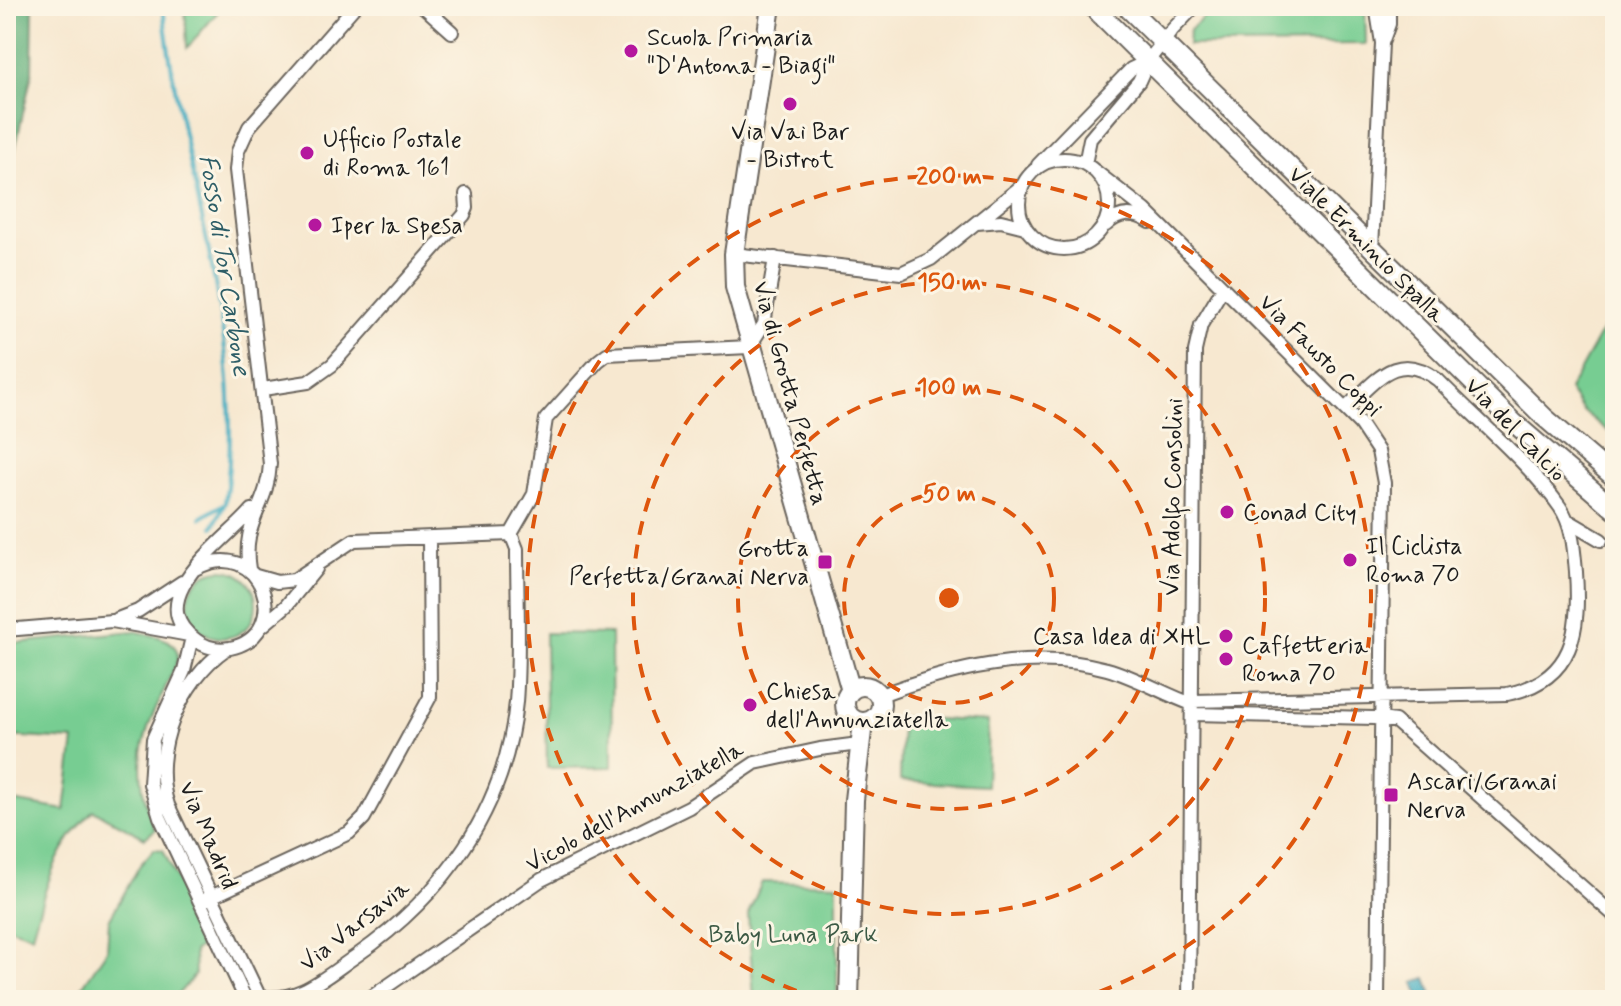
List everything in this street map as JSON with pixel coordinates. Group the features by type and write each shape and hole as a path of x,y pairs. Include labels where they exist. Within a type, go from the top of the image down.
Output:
{"main road":[{"name":"Via di Grotta Perfetta","path":"771,6 734,254 736,295 851,691 846,709 854,720 863,722"},
{"name":"Viale Erminio Spalla","path":"1092,6 1523,431 1615,510"},
{"name":"Viale Erminio Spalla","path":"1126,6 1544,417 1615,478"},
{"path":"849,1000 853,813 859,744 863,722 871,720 880,711 878,696 864,687 851,691"}],"street":[{"path":"258,630 266,602 252,573 247,535 262,498 270,464 236,170 238,151 249,127 355,6"},
{"path":"423,6 452,32"},
{"path":"1090,168 1090,139 1139,81 1148,61 1162,43 1195,6"},
{"path":"1372,248 1382,43 1376,6"},
{"path":"1382,43 1389,24 1389,6"},
{"path":"734,254 901,273 931,259 1023,185 1125,75 1148,61"},
{"path":"1023,185 1019,206 1025,227 1040,242 1064,249 1086,243 1102,229 1109,211 1109,199 1103,181 1090,168 1060,159 1037,167"},
{"name":"Via Fausto Coppi","path":"1090,168 1134,200 1345,409 1372,438 1382,466 1383,718 1378,1000"},
{"path":"263,389 308,382 332,365 464,215 466,194"},
{"name":"Via Fausto Coppi","path":"1102,229 1117,217 1133,214 1175,241"},
{"path":"974,223 1001,221 1025,227"},
{"path":"6,630 112,621 190,636 211,648 226,649 247,641 296,596 317,567 336,549 354,540 511,534 534,494 541,430 546,419 598,361 607,354 749,347 764,324 775,258"},
{"path":"1369,280 1386,263"},
{"name":"Via Adolfo Consolini","path":"1189,1000 1195,351 1201,325 1223,288"},
{"name":"Via del Calcio","path":"1345,409 1394,369 1405,365 1422,368 1544,486 1567,520 1573,544 1577,591 1574,640 1566,657 1550,673 1521,690 1502,694 1382,697"},
{"path":"112,621 138,611 184,581 262,498"},
{"path":"1567,520 1601,540"},
{"name":"Via Varsavia","path":"255,999 289,998 378,940 437,886 476,831 502,767 516,698 517,549 511,534"},
{"path":"206,900 349,833 364,818 430,697 429,539"},
{"path":"195,569 221,560 285,582 317,567"},
{"path":"184,581 177,599 178,612 190,636"},
{"name":"Via Madrid","path":"190,636 184,671 153,739 149,776 157,809 206,900"},
{"name":"Via Madrid","path":"226,649 207,662 191,687 167,738 162,769 168,805 206,900 255,999"},
{"path":"878,696 911,683 1001,662 1031,661 1110,670 1192,707 1383,718 1399,724 1615,916"},
{"path":"1192,707 1382,697"},
{"name":"Vicolo dell'Annunziatella","path":"367,1000 541,880 689,807 743,770 771,758 859,744"}],"green space":[{"path":"6,6 33,6 32,73 6,190"},
{"path":"185,6 223,6 187,48"},
{"path":"1215,6 1365,6 1366,44 1188,45 1189,31"},
{"path":"1615,307 1615,437 1583,411 1569,390"},
{"path":"222,570 235,572 246,580 254,591 254,617 246,628 235,636 222,638 209,636 198,628 190,617 188,604 190,591 198,580 209,572"},
{"path":"134,631 169,642 177,652 178,660 150,724 141,761 146,804 155,830 145,838 93,810 60,854 32,935 6,926 9,858 6,800 65,810 74,740 6,736 6,644"},
{"path":"545,633 611,634 612,767 547,768"},
{"path":"902,717 988,722 986,786 900,781"},
{"path":"154,849 163,850 206,941 194,952 195,975 173,1000 73,1000 107,950 109,920 140,865"},
{"name":"Baby Luna Park","path":"762,882 837,884 837,1000 754,1000 748,914"}],"water":[{"path":"1426,978 1434,1000 1421,1000 1414,982"}],"waterway":[{"name":"Fosso di Tor Carbone","path":"163,6 183,130 220,316 228,378 230,440 225,503 201,518"},
{"path":"213,527 224,505"}],"place":[{"name":"Scuola Primaria \"D'Antona - Biagi\"","path":"631,51"},
{"name":"Via Vai Bar - Bistrot","path":"790,104"},
{"name":"Ufficio Postale di Roma 161","path":"307,153"},
{"name":"Iper la Spesa","path":"315,225"},
{"name":"Conad City","path":"1227,512"},
{"name":"Il Ciclista Roma 70","path":"1350,560"},
{"name":"Grotta Perfetta/Granai Nerva","path":"825,562"},
{"name":"Casa Idea di XHL","path":"1226,636"},
{"name":"Caffetteria Roma 70","path":"1226,659"},
{"name":"Chiesa dell'Annunziatella","path":"750,705"},
{"name":"Ascari/Granai Nerva","path":"1391,795"}]}
